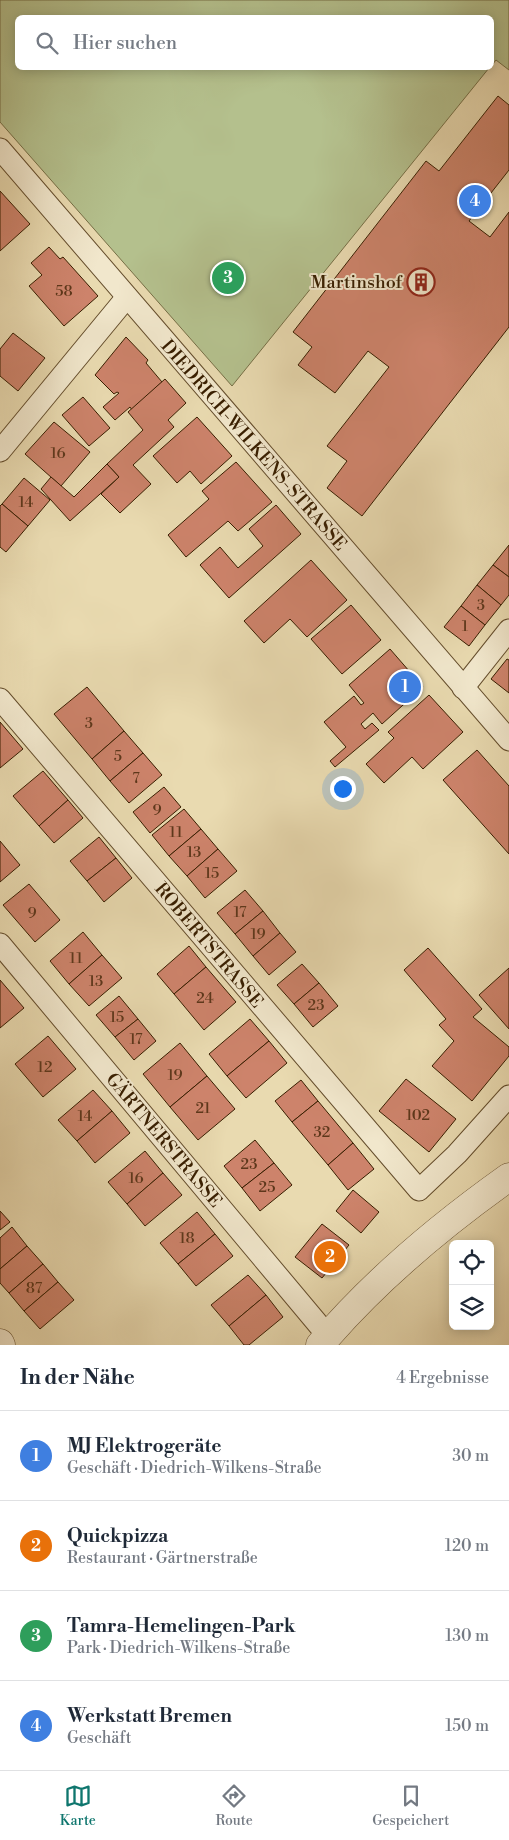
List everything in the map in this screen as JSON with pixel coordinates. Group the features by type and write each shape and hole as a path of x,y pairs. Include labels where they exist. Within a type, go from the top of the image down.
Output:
{"street":[{"name":"DIEDRICH-WILKENS-STRASSE","path":"0,149 509,740"},
{"path":"0,451 127,297"},
{"path":"464,688 509,630"},
{"name":"ROBERTSTRASSE","path":"0,699 419,1190 457,1154 509,1096"},
{"name":"GÄRTNERSTRASSE","path":"0,944 324,1340"},
{"path":"324,1340 397,1266 457,1214 509,1177"}],"green space":[{"path":"0,0 509,0 509,70 496,60 494,62 494,15 15,15 15,70 487,70 232,386 0,122"}],"building":[{"name":"Martinshof","path":"498,96 509,105 509,170 469,221 490,237 509,212 509,327 362,516 327,488 347,461 327,446 389,367 368,351 335,393 298,365 312,347 293,332 426,161 439,171"},
{"path":"0,191 30,224 0,251"},
{"path":"49,247 60,259 63,257 98,296 64,326 29,286 42,275 31,263"},
{"path":"13,333 45,358 18,391 0,376 0,349"},
{"path":"126,337 148,360 146,363 162,382 132,410 130,407 115,420 103,407 119,393 114,394 95,375"},
{"path":"165,379 186,403 168,420 174,427 133,465 151,484 120,513 101,494 119,477 107,464 143,430 128,412"},
{"path":"83,397 110,428 89,446 62,415"},
{"path":"197,417 232,456 201,484 190,471 177,483 153,456"},
{"path":"54,422 90,452 61,486 25,454"},
{"path":"236,462 272,502 238,531 228,521 186,557 168,535 209,499 202,491"},
{"path":"107,464 119,477 70,521 41,489 51,477 74,497"},
{"path":"24,478 50,500 28,526 2,504"},
{"path":"2,504 28,526 6,552 0,547 0,506"},
{"path":"276,505 301,534 229,598 200,565 220,547 238,568 263,546 249,529"},
{"path":"509,545 509,577 493,565"},
{"path":"311,560 347,600 307,637 290,619 264,643 244,621"},
{"path":"493,565 509,577 509,595 501,605 477,585"},
{"path":"477,585 501,605 485,625 461,606"},
{"path":"351,605 381,640 342,674 311,639"},
{"path":"461,606 485,625 469,646 444,627"},
{"path":"390,649 423,687 382,724 373,713 361,724 365,729 372,723 379,730 335,767 330,761 346,747 324,722 354,696 361,705 364,703 349,685"},
{"path":"507,659 509,660 509,693 491,679"},
{"path":"87,687 124,731 92,759 54,714"},
{"path":"429,695 463,732 423,769 412,757 384,783 366,764 394,738 388,732"},
{"path":"0,722 23,749 0,768"},
{"path":"124,731 143,753 110,781 92,759"},
{"path":"477,750 509,786 509,854 443,780"},
{"path":"143,753 162,775 129,803 110,781"},
{"path":"43,771 68,800 39,826 13,796"},
{"path":"164,787 181,807 150,833 133,812"},
{"path":"68,800 83,818 54,843 39,826"},
{"path":"184,809 201,829 169,856 152,835"},
{"path":"201,829 218,849 187,876 169,856"},
{"path":"99,837 116,858 87,881 70,861"},
{"path":"0,841 20,865 0,882"},
{"path":"218,849 237,871 205,898 187,876"},
{"path":"116,858 132,878 104,902 87,881"},
{"path":"29,884 60,920 35,942 3,905"},
{"path":"245,890 263,911 235,934 217,913"},
{"path":"263,911 280,933 253,956 235,934"},
{"path":"83,932 102,955 69,984 50,961"},
{"path":"280,933 296,952 269,975 253,956"},
{"path":"189,946 206,967 174,994 157,974"},
{"path":"428,948 482,1009 473,1017 509,1047 509,1056 472,1101 432,1066 454,1041 439,1025 446,1019 404,970"},
{"path":"102,955 122,978 89,1006 69,984"},
{"path":"302,964 319,983 294,1004 277,985"},
{"path":"206,967 236,1002 204,1030 174,994"},
{"path":"509,968 509,1029 479,995"},
{"path":"0,980 24,1008 0,1028"},
{"path":"319,983 338,1006 313,1027 294,1004"},
{"path":"119,996 138,1019 115,1037 96,1015"},
{"path":"138,1019 156,1041 134,1060 115,1037"},
{"path":"250,1019 269,1041 227,1076 209,1054"},
{"path":"48,1036 76,1069 43,1097 15,1064"},
{"path":"269,1041 287,1063 246,1098 227,1076"},
{"path":"180,1043 207,1076 170,1107 143,1074"},
{"path":"207,1076 235,1109 198,1140 170,1107"},
{"path":"406,1079 456,1119 429,1152 379,1111"},
{"path":"301,1080 318,1101 292,1122 275,1101"},
{"path":"93,1090 112,1111 77,1141 58,1120"},
{"path":"318,1101 353,1143 328,1165 292,1122"},
{"path":"112,1111 130,1133 95,1163 77,1141"},
{"path":"255,1140 274,1163 242,1188 224,1166"},
{"path":"353,1143 374,1169 348,1190 328,1165"},
{"path":"145,1151 163,1173 127,1204 108,1182"},
{"path":"274,1163 292,1185 260,1211 242,1188"},
{"path":"163,1173 182,1195 145,1226 127,1204"},
{"path":"353,1190 379,1212 361,1233 336,1211"},
{"path":"0,1211 10,1222 0,1230"},
{"path":"197,1212 215,1234 178,1264 160,1243"},
{"path":"322,1224 349,1245 322,1278 295,1257"},
{"path":"12,1227 27,1246 0,1269 0,1238"},
{"path":"215,1234 233,1256 196,1286 178,1264"},
{"path":"27,1246 43,1264 9,1293 0,1283 0,1269"},
{"path":"43,1264 58,1282 24,1311 9,1293"},
{"path":"248,1275 266,1295 229,1326 211,1305"},
{"path":"58,1282 74,1300 40,1329 24,1311"},
{"path":"266,1295 283,1317 249,1345 244,1345 229,1326"}],"place":[{"name":"Werkstatt Bremen","path":"475,201"},
{"name":"Tamra-Hemelingen-Park","path":"228,278"},
{"name":"Martinshof","path":"421,282"},
{"name":"MJ Elektrogeräte","path":"405,687"},
{"name":"Quickpizza","path":"330,1257"}]}
